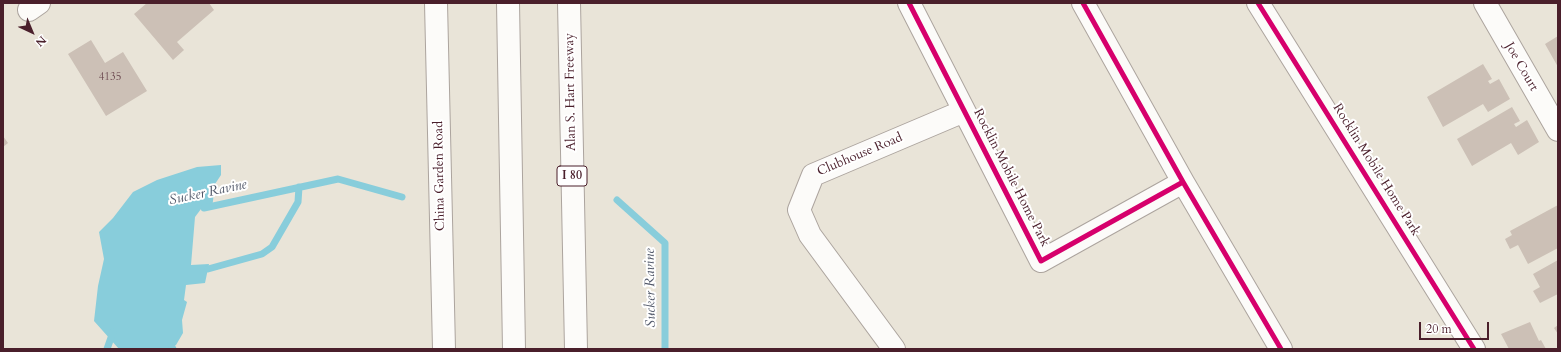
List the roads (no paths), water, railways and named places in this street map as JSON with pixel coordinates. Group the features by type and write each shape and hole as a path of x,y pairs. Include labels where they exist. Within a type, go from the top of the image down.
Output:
{"main road":[{"name":"China Garden Road","path":"436,3 444,349"},
{"path":"508,3 514,349"},
{"name":"Alan S. Hart Freeway","path":"569,3 576,349"},
{"name":"Rocklin Mobile Home Park","path":"909,3 1041,261 1183,182"},
{"path":"1083,3 1183,182 1281,349"},
{"name":"Rocklin Mobile Home Park","path":"1258,3 1474,349"},
{"name":"Joe Court","path":"1485,3 1558,130"},
{"name":"Clubhouse Road","path":"894,349 810,234 799,210 813,175 964,111"}],"water":[{"path":"221,165 221,175 215,184 212,209 201,209 195,217 191,265 209,264 205,283 186,285 184,300 187,302 182,320 183,333 176,345 168,349 119,349 94,321 98,286 104,259 99,232 113,218 133,192 157,180 197,167"}],"waterway":[{"name":"Sucker Ravine","path":"204,208 338,179 402,197"},
{"path":"208,269 262,254 272,247 298,202 299,187"},
{"name":"Sucker Ravine","path":"617,200 665,243 665,349"},
{"name":"Sucker Ravine","path":"107,349 113,332"}]}
